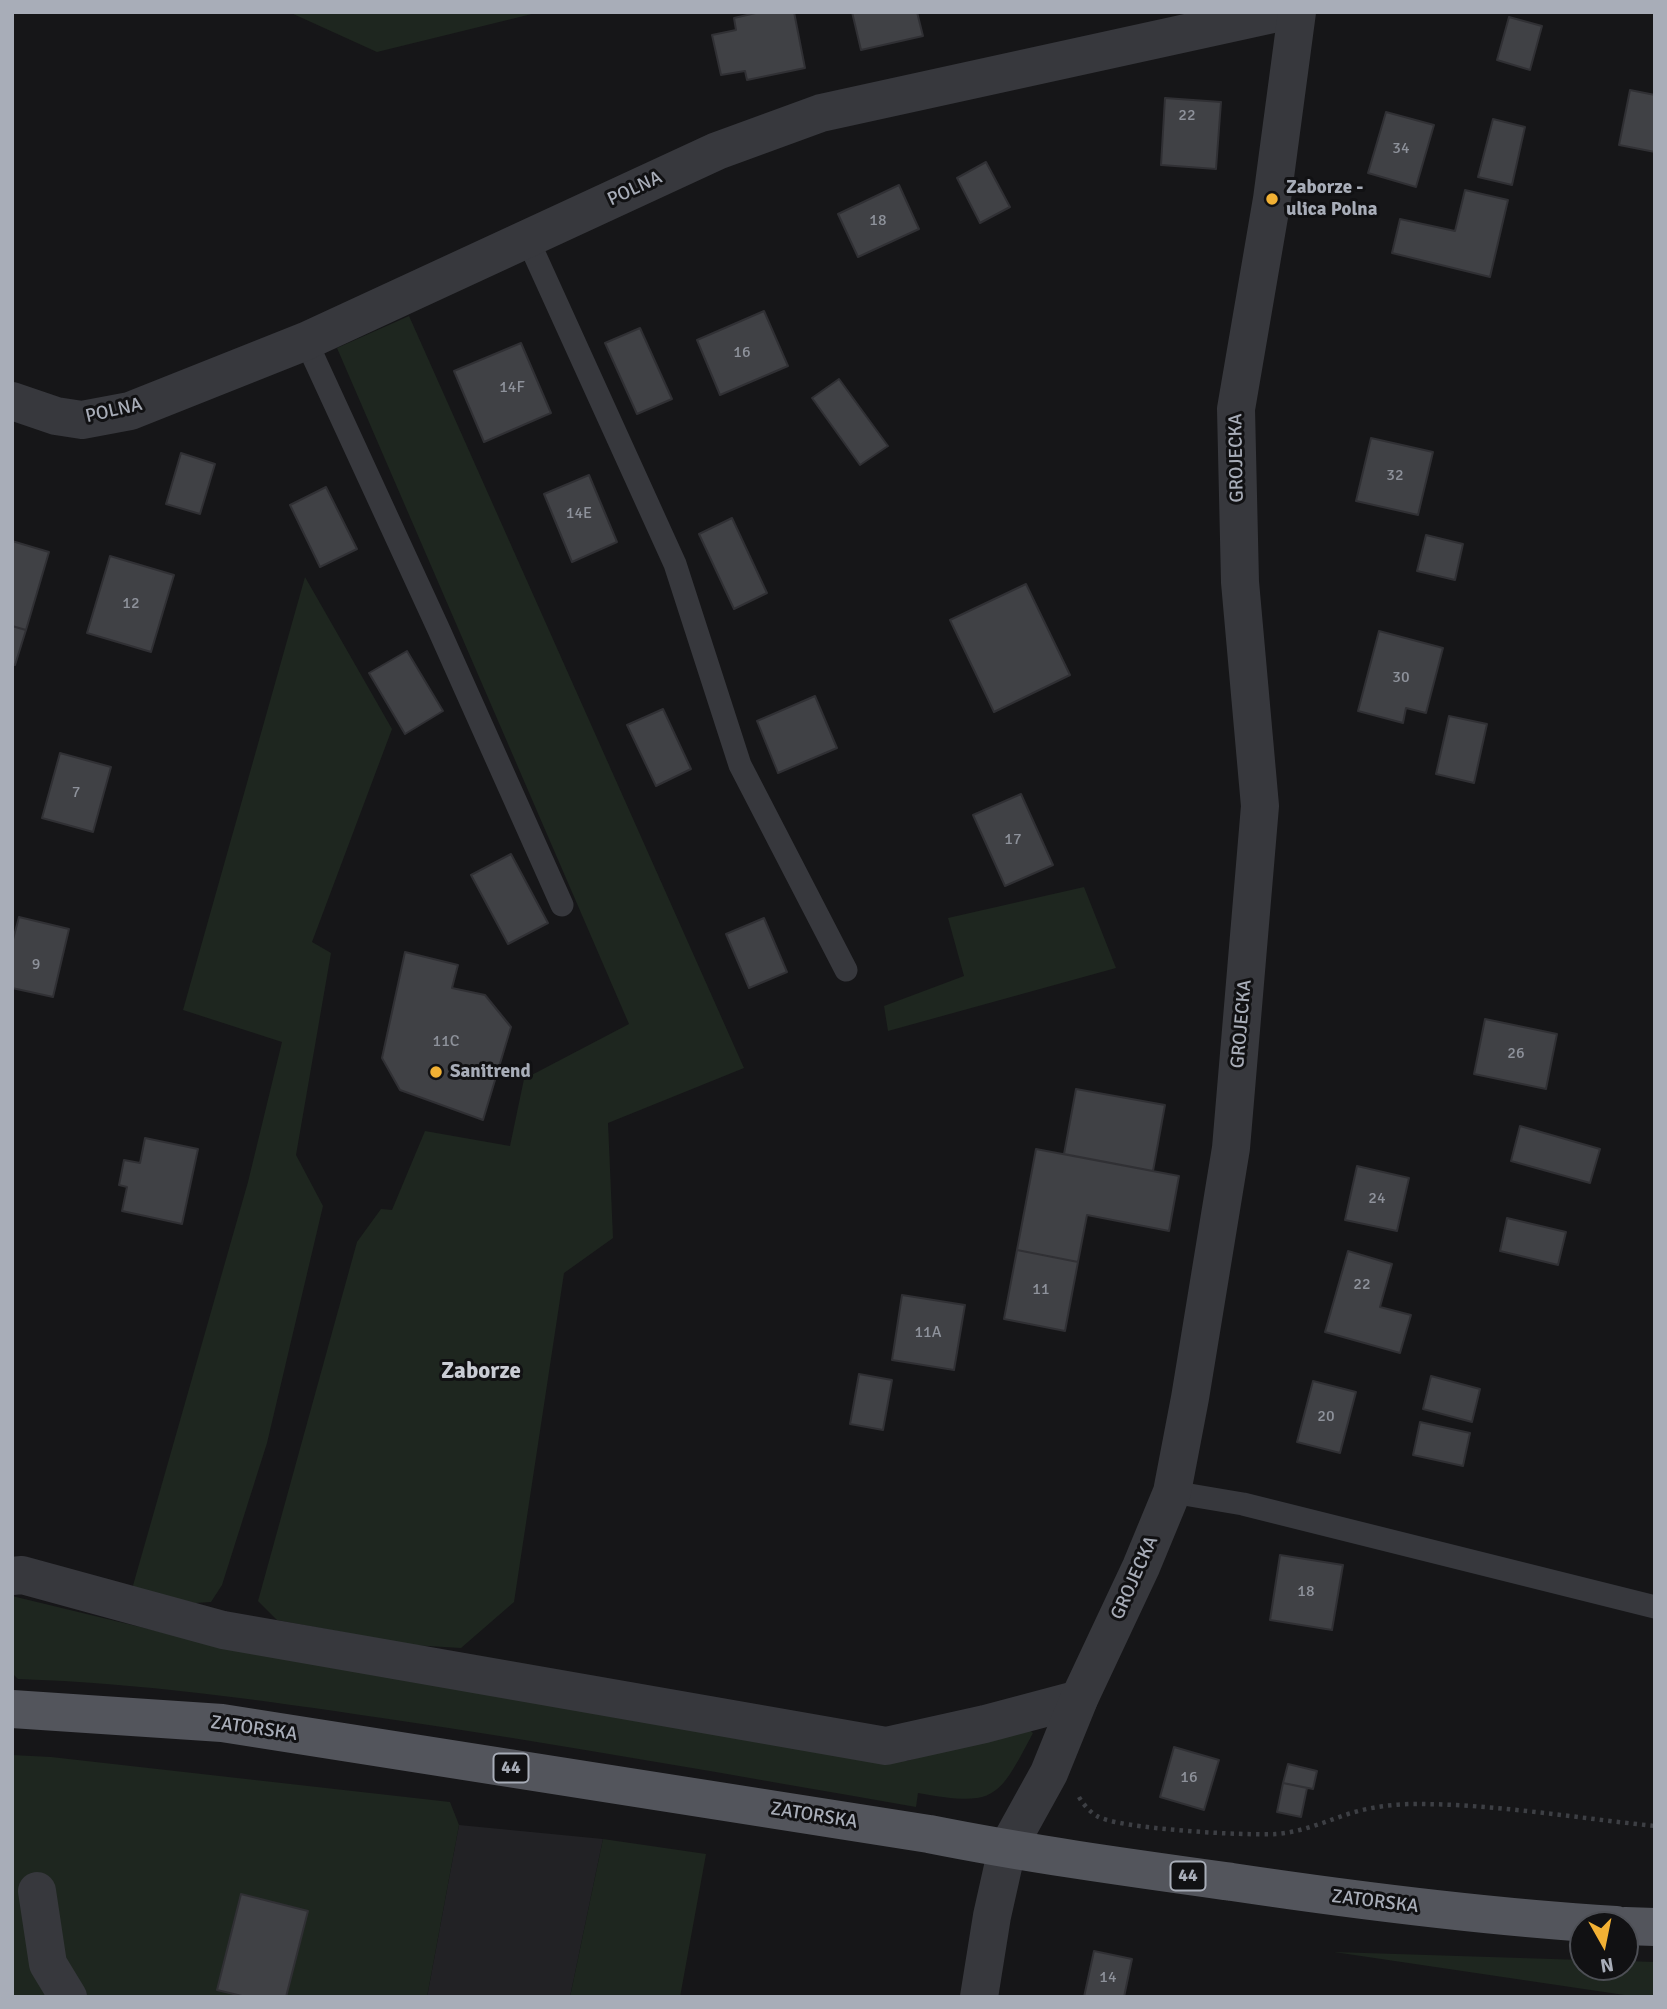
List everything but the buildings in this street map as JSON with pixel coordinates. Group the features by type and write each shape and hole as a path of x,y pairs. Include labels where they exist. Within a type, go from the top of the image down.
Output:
{"main road":[{"name":"ZATORSKA","path":"12,1709 222,1723 929,1834 1007,1849 1368,1902 1569,1922"}],"street":[{"name":"POLNA","path":"12,401 56,416 82,420 130,411 306,341 717,151 821,113 1282,12"},
{"name":"GROJECKA","path":"978,1997 1007,1849 1049,1773 1079,1699 1141,1567 1172,1492 1231,1147 1260,806 1240,582 1236,409 1272,200 1297,12"},
{"path":"12,1576 22,1575 223,1630 886,1746 1079,1699"},
{"path":"37,1891 48,1964 68,1997"}],"lane":[{"path":"527,238 675,564 740,765 846,970"},
{"path":"306,341 562,905"},
{"path":"1172,1492 1243,1504 1655,1607"}],"path":[{"path":"1077,1792 1082,1803 1097,1817 1117,1823 1245,1834 1277,1834 1311,1828 1378,1806 1413,1804 1454,1805 1655,1826"}],"shaded area":[{"path":"289,12 540,12 377,52"},
{"path":"409,316 744,1068 608,1123 613,1238 564,1273 514,1602 461,1648 411,1645 277,1620 258,1601 357,1242 381,1209 392,1210 425,1131 510,1146 524,1079 629,1024 337,348"},
{"path":"305,577 392,729 312,942 331,953 296,1155 323,1206 267,1443 222,1585 211,1602 195,1603 132,1589 248,1182 282,1042 183,1010"},
{"path":"1084,887 1116,968 888,1031 884,1006 964,976 948,918"},
{"path":"12,1596 219,1646 907,1761 1023,1725 1033,1733 1011,1772 992,1793 979,1798 964,1799 918,1793 916,1807 582,1749 337,1711 155,1688 18,1679 12,1673"},
{"path":"12,1755 51,1757 450,1802 459,1825 427,1997 12,1997"},
{"path":"459,1825 603,1839 570,1997 427,1997"},
{"path":"603,1839 706,1854 680,1997 570,1997"},
{"path":"1334,1952 1569,1960 1569,1981 1639,1981 1639,1961 1655,1962 1655,1997 1638,1997"}],"place":[{"name":"Zaborze - ulica Polna","path":"1272,199"},
{"name":"Sanitrend","path":"436,1072"}],"district":[{"name":"Zaborze","path":"481,1372"}]}
